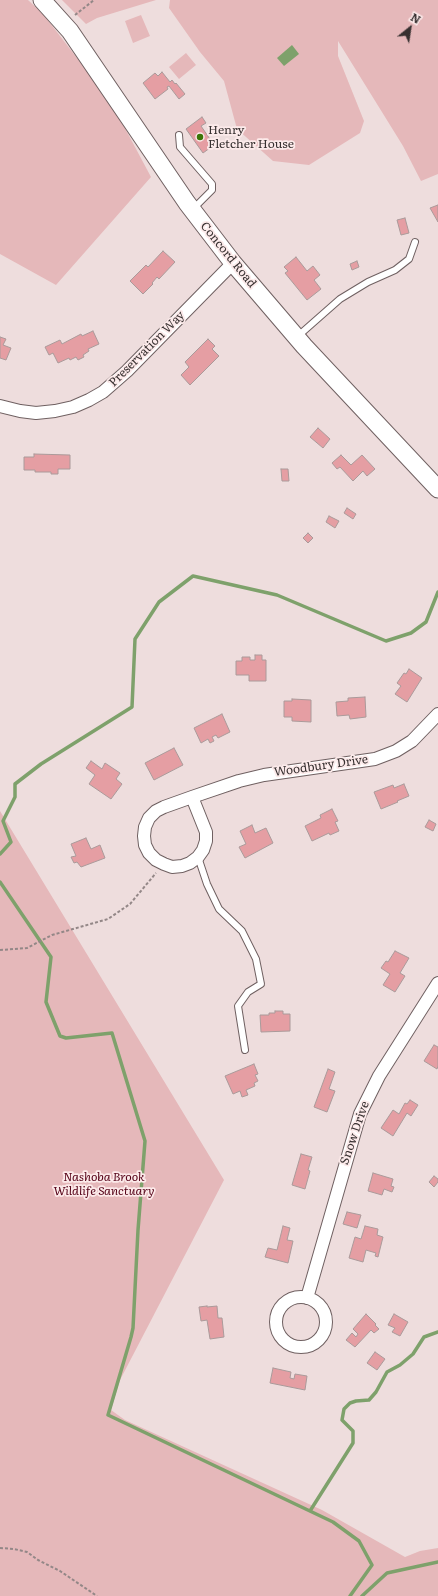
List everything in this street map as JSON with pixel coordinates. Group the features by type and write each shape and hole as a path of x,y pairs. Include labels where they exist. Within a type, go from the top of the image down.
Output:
{"main road":[{"name":"Concord Road","path":"42,0 64,24 192,210 233,263 297,337 438,489"}],"street":[{"name":"Preservation Way","path":"0,406 31,412 55,411 73,407 94,398 127,371 233,263"},
{"name":"Woodbury Drive","path":"164,864 156,860 149,853 145,845 145,827 149,818 156,811 239,781 264,775 375,759 396,751 412,741 438,714"},
{"path":"164,864 172,867 182,866 190,863 198,857 203,850 206,841 206,832 192,797"},
{"name":"Snow Drive","path":"307,1298 360,1114 379,1076 438,983"},
{"path":"299,1297 307,1298 315,1301 321,1307 325,1315 325,1331 321,1338 314,1344 298,1348 290,1345 278,1334 276,1318 279,1310 288,1302 299,1297"}],"lane":[{"path":"179,135 180,147 212,184 212,190 192,210"},
{"path":"297,337 340,299 368,282 395,270 409,259 415,242"},
{"path":"198,857 207,884 219,909 242,930 256,959 261,984 248,992 238,1006 245,1050"}],"path":[{"path":"64,24 94,0"},
{"path":"0,950 27,948 52,935 108,919 130,904 164,864"},
{"path":"0,1548 27,1552 38,1560 60,1571 97,1596"}],"green space":[{"path":"0,0 28,0 43,14 111,102 151,177 56,285 0,254"},
{"path":"62,0 156,0 97,18 86,24"},
{"path":"170,0 438,0 438,174 421,181 403,146 338,41 338,56 364,121 360,133 309,165 273,161 237,129 224,81 200,52 169,8"},
{"path":"141,15 150,36 133,43 125,21"},
{"path":"186,53 196,65 179,79 169,67"},
{"name":"Nashoba Brook Wildlife Sanctuary","path":"0,811 224,1180 120,1380 111,1410 125,1420 322,1510 405,1557 420,1551 438,1548 438,1596 0,1596"}],"shaded area":[{"path":"292,45 299,54 284,66 277,58"}],"building":[{"path":"162,72 170,82 172,80 175,84 176,83 185,94 179,99 169,86 167,87 168,89 155,99 143,83 155,73 158,76"},
{"name":"Henry Fletcher House","path":"202,117 206,123 201,126 214,145 203,153 186,129"},
{"path":"438,205 438,222 430,208"},
{"path":"405,218 409,233 401,235 397,220"},
{"path":"163,251 175,262 159,279 157,277 152,283 153,284 143,294 130,281 146,265 148,267"},
{"path":"296,257 307,271 313,266 320,275 314,280 321,289 307,300 285,273 288,271 284,267"},
{"path":"357,261 359,267 352,270 350,264"},
{"path":"93,331 99,344 88,349 89,351 83,355 84,357 78,360 76,357 70,360 69,358 58,363 53,353 49,355 45,347 60,340 62,344 81,334 82,336"},
{"path":"0,337 6,339 3,345 11,348 6,360 0,358"},
{"path":"208,339 215,346 212,349 219,356 190,385 181,375 189,367 185,362"},
{"path":"318,428 330,439 323,448 310,437"},
{"path":"34,454 70,455 70,469 58,469 58,474 51,474 51,472 35,472 35,470 24,470 24,457 34,457"},
{"path":"341,455 351,465 362,455 375,469 367,476 363,471 353,481 340,467 337,469 332,463"},
{"path":"281,469 288,469 289,481 282,481"},
{"path":"347,508 356,514 353,519 344,513"},
{"path":"329,516 339,521 335,528 326,522"},
{"path":"308,533 313,538 308,543 303,538"},
{"path":"255,655 262,655 262,660 266,660 266,681 249,681 249,675 236,675 236,661 242,661 242,657 250,657 250,660 255,660"},
{"path":"409,669 422,678 407,702 395,694 401,686 397,683"},
{"path":"365,697 366,717 350,719 349,715 337,716 336,702 348,701 348,698"},
{"path":"292,699 311,700 311,722 292,721 292,717 284,717 284,701 292,701"},
{"path":"222,714 230,732 218,738 216,735 212,737 214,741 210,743 208,739 201,743 194,728"},
{"path":"174,748 183,765 154,780 145,763"},
{"path":"91,761 102,769 105,763 120,773 116,779 122,784 111,799 89,784 95,775 86,768"},
{"path":"404,784 409,796 381,809 374,792 393,785 394,788"},
{"path":"332,809 338,821 335,822 339,831 330,835 329,833 312,841 305,826 321,818 320,815"},
{"path":"429,820 436,824 433,831 425,827"},
{"path":"252,825 255,833 266,828 273,843 245,858 239,847 246,844 240,831"},
{"path":"86,838 91,849 100,845 105,858 81,867 77,862 74,863 71,857 76,856 71,844"},
{"path":"395,951 409,958 400,973 405,976 395,992 383,985 390,974 381,968 386,961 388,962"},
{"path":"275,1011 283,1011 283,1014 290,1014 290,1031 261,1032 260,1015 269,1015 269,1013 275,1013"},
{"path":"434,1045 438,1047 437,1069 424,1061"},
{"path":"254,1064 258,1074 255,1075 258,1081 254,1083 255,1086 246,1090 248,1095 242,1097 240,1091 233,1094 225,1076"},
{"path":"328,1069 335,1072 329,1089 335,1091 327,1112 314,1107"},
{"path":"410,1100 418,1105 411,1116 407,1113 393,1136 381,1128 393,1110 399,1114 405,1103 407,1104"},
{"path":"301,1154 312,1157 305,1189 292,1185"},
{"path":"373,1173 393,1179 391,1186 394,1187 392,1192 384,1189 382,1195 368,1191"},
{"path":"434,1176 438,1179 438,1182 434,1187 429,1182"},
{"path":"347,1212 361,1215 357,1228 343,1224"},
{"path":"283,1226 290,1228 287,1240 293,1241 288,1263 265,1257 268,1248 277,1250"},
{"path":"365,1226 378,1229 377,1235 383,1237 378,1257 375,1256 376,1253 366,1250 363,1262 349,1258 355,1237 361,1239"},
{"path":"217,1306 218,1318 222,1318 224,1337 210,1339 207,1320 201,1321 199,1307"},
{"path":"366,1314 379,1329 374,1333 371,1330 355,1347 346,1340 352,1333 356,1337 358,1334 353,1329"},
{"path":"394,1314 408,1322 400,1336 392,1332 395,1328 388,1325"},
{"path":"375,1352 385,1359 377,1370 367,1363"},
{"path":"273,1368 291,1372 290,1378 294,1379 295,1374 307,1376 305,1390 270,1383"}],"waterway":[{"path":"0,854 11,842 3,821 15,797 15,784 41,764 132,707 135,639 159,602 193,576 277,595 386,641 411,633 426,622 438,592"},
{"path":"0,882 51,957 46,1002 60,1036 66,1038 112,1033 145,1141 138,1230 133,1328 108,1415 333,1522 359,1541 372,1565 350,1596"},
{"path":"310,1511 353,1443 353,1431 342,1420 344,1409 350,1403 369,1400 376,1392 387,1372 400,1365 413,1354 424,1337 438,1332"},
{"path":"362,1596 387,1573 438,1562"}],"place":[{"name":"Henry Fletcher House","path":"200,137"}]}
